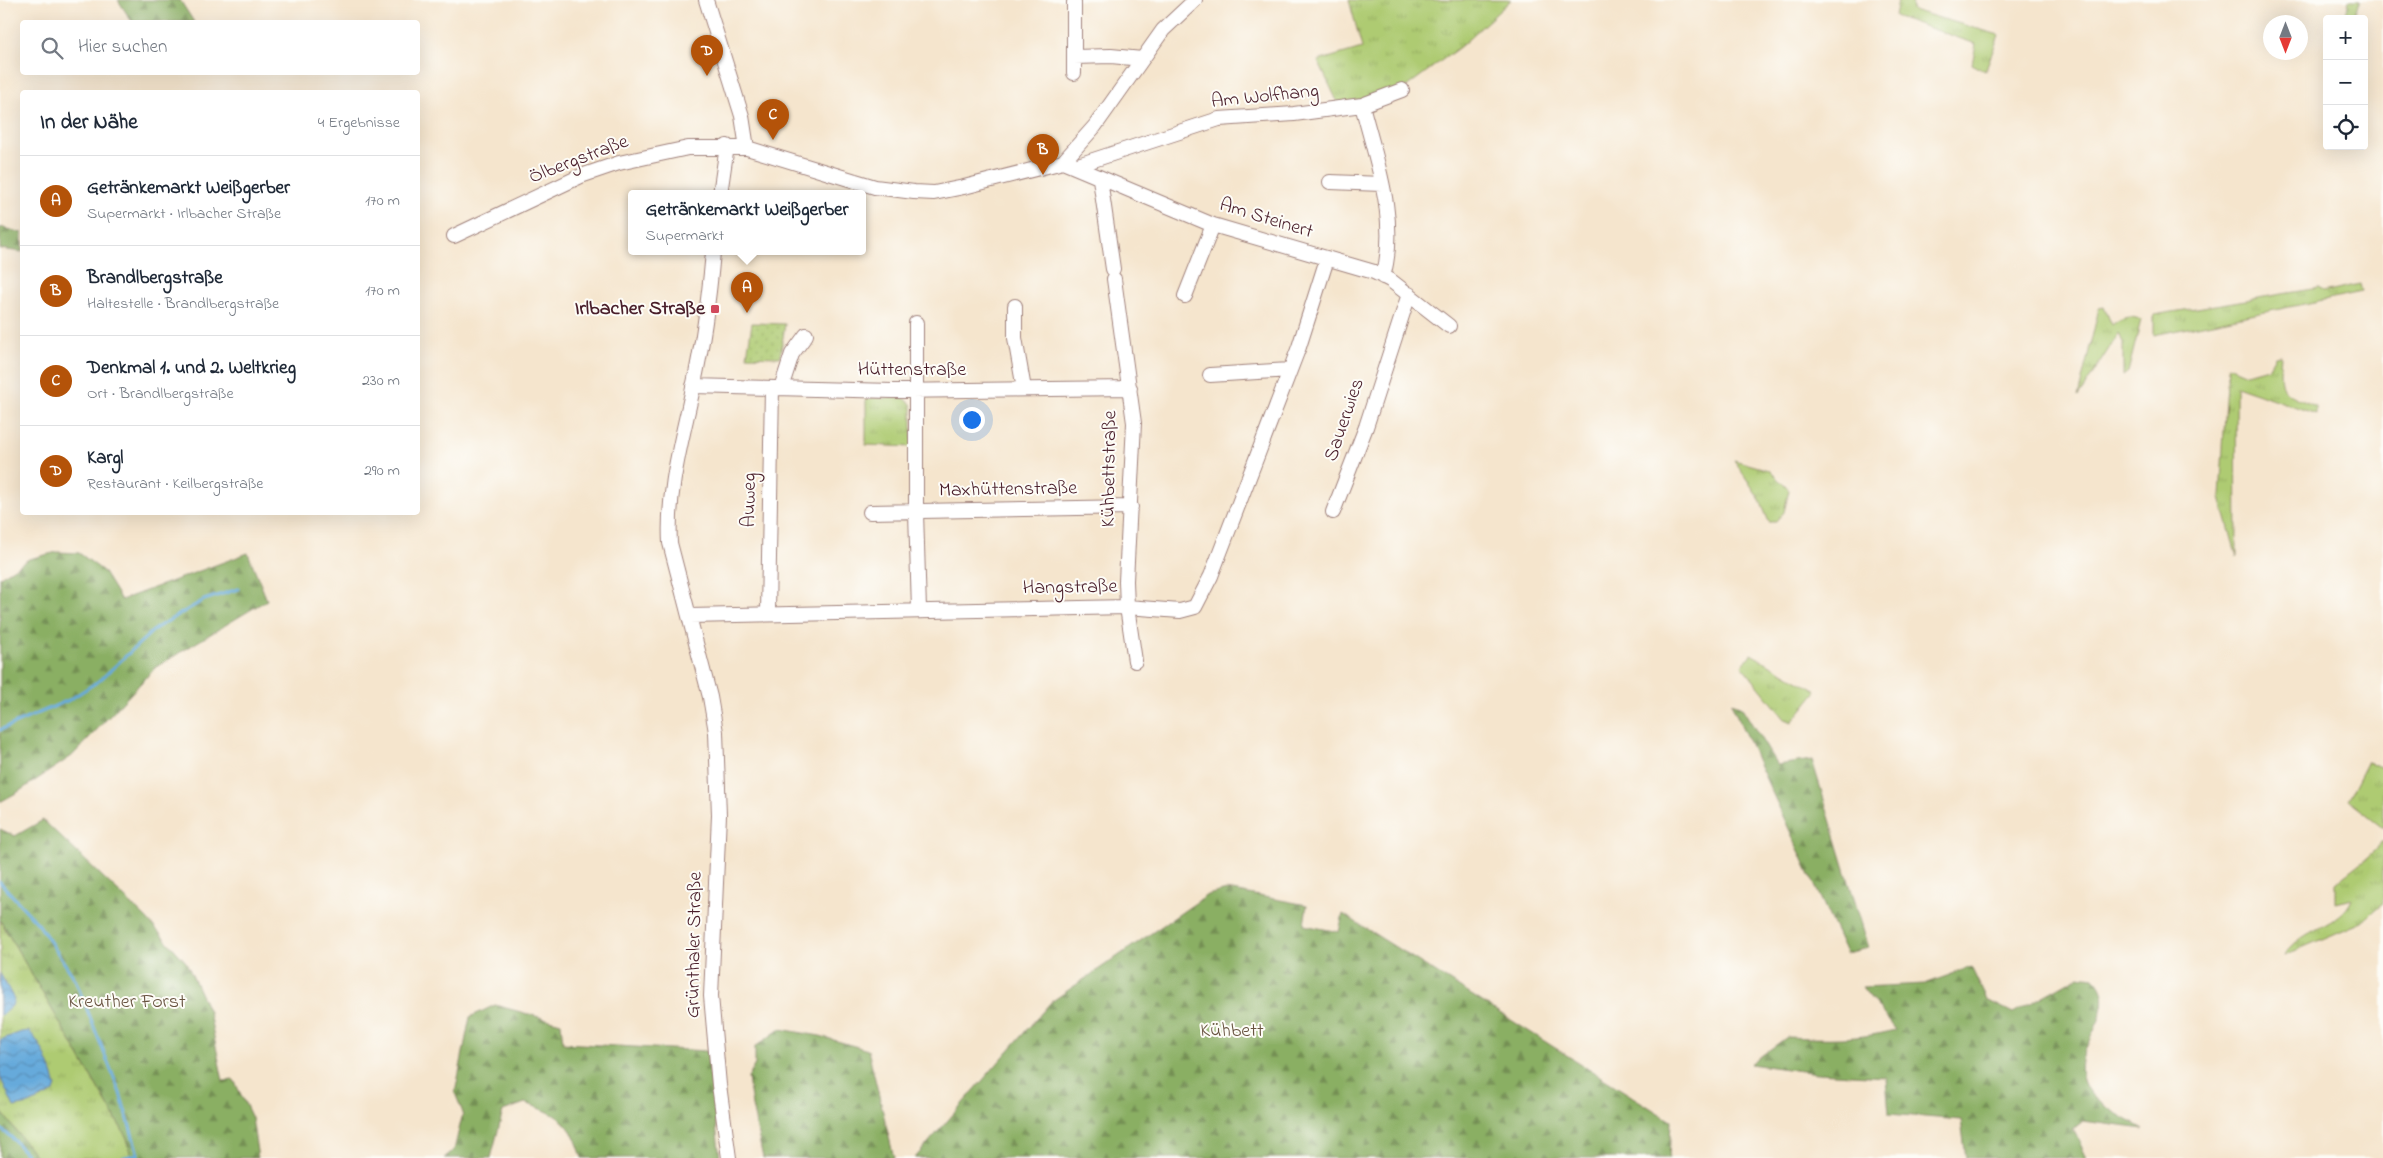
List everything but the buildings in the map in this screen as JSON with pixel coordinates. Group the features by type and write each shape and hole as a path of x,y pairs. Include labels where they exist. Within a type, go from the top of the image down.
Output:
{"street":[{"path":"706,0 742,116 747,148"},
{"path":"1069,164 1163,30 1195,0"},
{"path":"1074,2 1074,73"},
{"path":"1074,57 1111,56 1142,58"},
{"name":"Am Wolfhang","path":"747,148 875,187 934,193 1069,164 1219,119 1294,114 1362,106 1402,90"},
{"path":"1362,106 1376,150 1389,236 1387,262 1383,276"},
{"path":"721,190 727,146"},
{"name":"Ölbergstraße","path":"454,236 581,176 619,163 688,148 727,146 747,148"},
{"name":"Am Steinert","path":"1069,164 1100,179 1213,225 1383,276 1449,326"},
{"name":"Kühbettstraße","path":"1100,179 1134,423 1126,607 1135,661"},
{"path":"1330,182 1382,184"},
{"path":"1185,296 1213,225"},
{"path":"690,616 670,543 669,522 672,482 694,386 708,306 713,255"},
{"name":"Hangstraße","path":"690,616 1126,607 1180,610 1194,607 1211,576 1290,370 1327,259"},
{"name":"Sauerwies","path":"1333,512 1366,427 1409,294"},
{"path":"1015,306 1015,338 1024,389"},
{"name":"Maxhüttenstraße","path":"916,323 916,512 919,610"},
{"name":"Auweg","path":"768,613 776,388 792,354 806,335"},
{"path":"1210,375 1290,370"},
{"name":"Hüttenstraße","path":"694,386 915,391 1130,388"},
{"name":"Maxhüttenstraße","path":"870,512 1131,507"},
{"name":"Grünthaler Straße","path":"690,616 716,732 719,815 711,996 717,1070 729,1158"}],"green space":[{"path":"118,0 180,0 193,20 131,20"},
{"path":"1349,0 1511,0 1461,46 1402,90 1339,105 1318,61 1362,48"},
{"path":"1898,0 1913,0 1912,10 1999,35 1985,71 1972,64 1976,44 1895,16"},
{"path":"2349,0 2360,0 2354,15 2346,15"},
{"path":"0,227 20,232 20,252 0,249"},
{"path":"2360,284 2362,292 2154,335 2154,315 2319,288 2323,292"},
{"path":"2104,307 2112,325 2118,320 2125,318 2133,317 2141,320 2128,372 2123,376 2123,343 2119,333 2078,397 2099,308"},
{"path":"752,323 785,324 780,357 747,356"},
{"path":"2281,355 2280,377 2284,390 2295,398 2316,406 2316,414 2236,386 2237,557 2220,497 2228,366 2247,374 2268,368 2275,356"},
{"path":"866,398 904,398 912,405 912,447 866,445"},
{"path":"1734,460 1769,470 1789,490 1784,512 1776,522 1769,522 1759,498"},
{"path":"57,552 79,553 103,571 121,600 248,553 267,600 156,667 72,756 0,802 0,577 29,559"},
{"path":"1751,654 1817,691 1792,722 1785,719 1742,666"},
{"path":"1731,703 1741,706 1777,765 1812,760 1869,948 1846,953"},
{"path":"2368,761 2383,768 2383,827 2348,800"},
{"name":"Kreuther Forst","path":"43,820 145,917 186,962 209,1012 223,1081 234,1080 252,1118 258,1158 131,1158 127,1138 0,920 0,829 15,836"},
{"path":"2383,840 2383,903 2362,922 2285,955 2301,939 2340,915 2347,908 2352,899 2335,903 2335,883 2371,855"},
{"name":"Kühbett","path":"1227,890 1307,905 1304,925 1339,932 1343,914 1671,1121 1669,1158 915,1158 1051,1002 1207,895"},
{"path":"0,920 127,1138 131,1158 37,1158 0,1110"},
{"path":"1971,967 1987,1000 2013,1013 2079,976 2094,978 2102,991 2103,1005 2086,1048 2082,1063 2082,1078 2094,1097 2144,1129 2083,1121 2073,1129 2087,1158 1966,1158 1961,1120 1889,1114 1886,1077 1817,1073 1750,1064 1787,1037 1842,1038 1868,1036 1896,1030 1862,987 1925,984"},
{"path":"495,1005 561,1023 563,1043 707,1051 720,1158 582,1158 574,1136 563,1122 556,1116 525,1103 503,1111 491,1158 444,1158 454,1150 463,1113 455,1093 470,1017"},
{"path":"780,1029 820,1036 868,1050 894,1158 763,1158 748,1078 755,1064 755,1047"},
{"path":"0,1110 37,1158 0,1158"}],"water":[{"path":"0,973 14,999 12,1006 0,1016"},
{"path":"29,1031 49,1064 56,1086 54,1092 29,1104 14,1107 0,1077 0,1040"}],"waterway":[{"path":"0,730 69,700 100,680 156,628 204,600 238,589"},
{"path":"0,882 39,925 75,979 120,1093 138,1154"},
{"path":"0,1128 30,1158"},
{"path":"122,1158 138,1154 138,1158"}],"place":[{"name":"Kargl","path":"707,76"},
{"name":"Denkmal 1. und 2. Weltkrieg","path":"773,140"},
{"name":"Brandlbergstraße","path":"1043,175"},
{"name":"Irlbacher Straße","path":"715,309"},
{"name":"Getränkemarkt Weißgerber","path":"747,313"}]}
